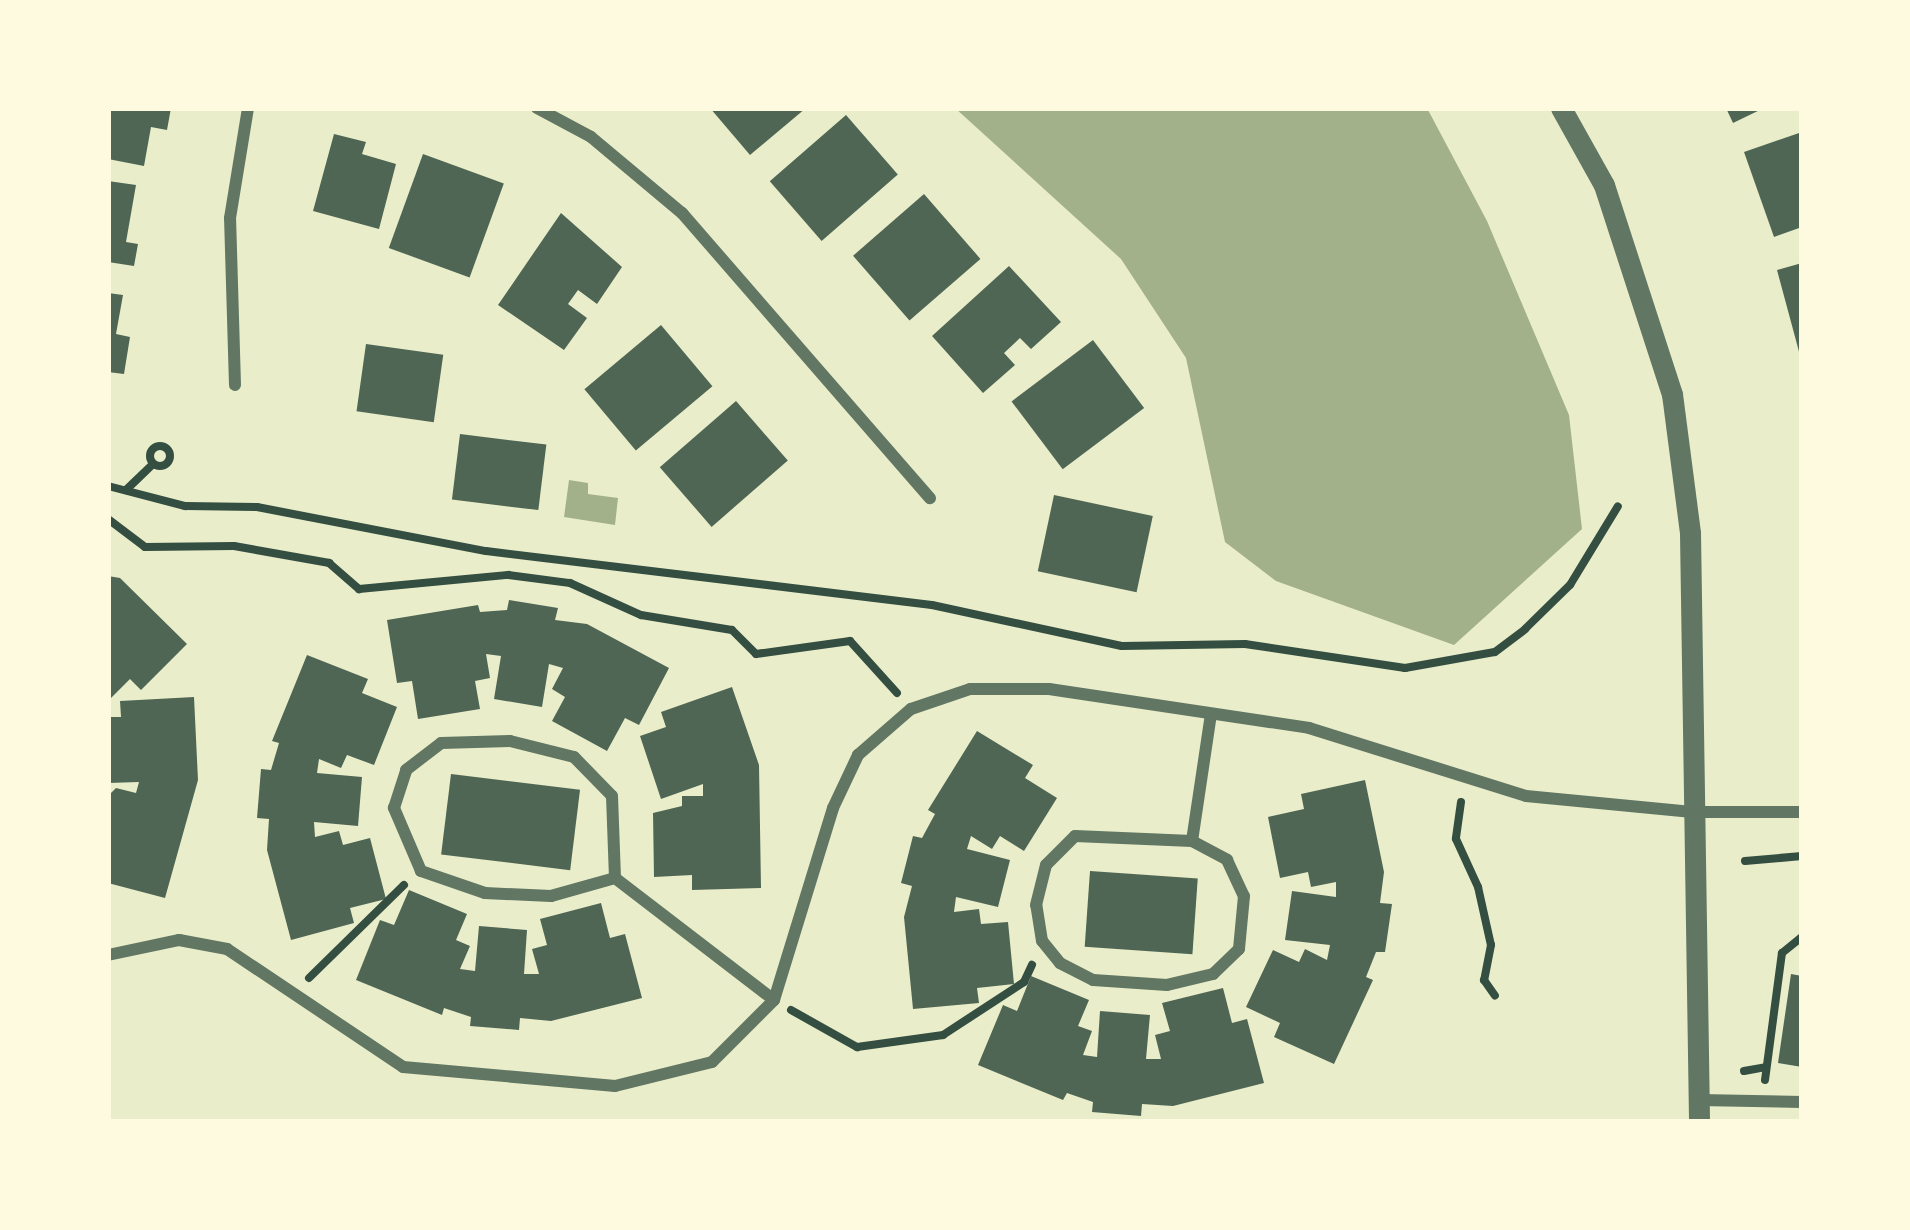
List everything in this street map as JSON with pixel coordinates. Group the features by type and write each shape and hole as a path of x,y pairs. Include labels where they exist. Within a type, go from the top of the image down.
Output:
{"street":[{"path":"235,385 230,218 248,108"},
{"path":"537,108 591,137 682,213 930,497"},
{"path":"1562,108 1604,185 1672,394 1690,533 1699,1111 1765,1101 1802,1102"},
{"path":"108,955 179,940 227,949 403,1066 615,1086 712,1062 774,1000 833,808 858,755 910,709 970,689 1048,689 1309,728 1526,796 1692,812 1802,812"},
{"path":"1192,842 1211,714"},
{"path":"510,741 574,757 612,796 615,878 551,896 507,894 421,871 394,808 406,770 441,742 510,741"},
{"path":"1075,836 1192,842 1227,860 1244,896 1239,949 1213,974 1167,985 1093,980 1060,963 1042,941 1036,905 1046,865 1075,836"},
{"path":"615,878 774,1000"}],"path":[{"path":"126,490 153,464 166,464 171,446 152,448 153,464"},
{"path":"108,486 185,506 326,518 486,551 932,605 1122,646 1245,644 1405,668 1495,652 1570,585 1618,506"},
{"path":"108,519 145,547 234,546 328,563 359,589 508,574 570,583 640,615 732,630 757,654 850,641 910,709"},
{"path":"1466,776 1456,839 1478,887 1491,945 1484,980 1495,995"},
{"path":"1745,861 1802,856"},
{"path":"294,990 421,871"},
{"path":"1765,1101 1782,953 1802,937"},
{"path":"774,1000 857,1047 943,1035 1024,982 1042,941"},
{"path":"1744,1071 1766,1067"}],"shaded area":[{"path":"955,108 1427,108 1487,221 1569,415 1582,529 1454,645 1276,581 1225,542 1186,358 1121,259"},
{"path":"569,480 588,483 588,494 618,498 615,525 564,517"}],"building":[{"path":"108,108 171,108 167,130 151,127 144,166 108,159"},
{"path":"710,108 806,108 750,155"},
{"path":"1726,108 1764,108 1733,123"},
{"path":"846,115 898,175 822,241 770,181"},
{"path":"1802,132 1802,227 1774,237 1744,152"},
{"path":"334,134 366,142 362,154 396,164 379,229 313,211"},
{"path":"423,154 504,183 470,277 389,248"},
{"path":"108,181 136,185 126,242 138,244 134,266 108,262"},
{"path":"924,194 980,259 909,321 853,256"},
{"path":"561,213 622,267 597,304 578,290 568,304 587,318 564,350 498,305"},
{"path":"1802,263 1802,359 1801,359 1777,270"},
{"path":"1009,266 1061,322 1031,349 1020,338 1004,353 1015,365 983,393 932,336"},
{"path":"108,293 123,295 116,334 130,337 124,374 108,372"},
{"path":"661,325 712,386 636,451 584,389"},
{"path":"1093,340 1144,408 1063,469 1012,401"},
{"path":"366,344 443,355 434,422 357,411"},
{"path":"736,401 788,461 712,527 660,467"},
{"path":"460,434 546,445 538,510 452,500"},
{"path":"1054,495 1153,516 1137,592 1038,571"},
{"path":"108,576 120,578 187,644 141,690 130,679 108,701"},
{"path":"509,600 558,608 555,620 587,624 669,668 639,725 625,718 607,751 552,721 565,697 552,689 563,668 549,664 542,707 494,699 501,656 486,654 490,678 475,681 480,709 418,719 412,681 397,683 387,620 478,605 480,612 507,610"},
{"path":"307,655 368,679 362,693 397,707 374,765 347,755 341,768 319,759 317,773 362,777 358,826 314,822 315,837 339,831 343,845 370,838 386,899 350,908 354,923 291,940 267,850 269,819 257,818 261,769 271,770 279,743 272,741"},
{"path":"732,687 759,765 761,888 692,890 692,875 654,877 653,813 682,806 682,796 703,796 703,784 661,799 640,736 666,727 661,712"},
{"path":"194,697 198,780 165,898 108,883 108,796 116,788 136,793 139,782 108,783 108,717 121,717 120,701"},
{"path":"977,731 1033,765 1025,778 1057,798 1024,851 1000,836 992,849 971,836 967,849 1010,860 998,907 956,897 954,912 979,909 981,924 1008,922 1014,984 977,988 979,1003 913,1009 904,917 912,886 901,883 913,836 922,838 935,814 928,810"},
{"path":"451,774 580,790 570,870 441,854"},
{"path":"1365,780 1384,872 1380,903 1392,904 1385,952 1376,952 1366,977 1373,980 1334,1064 1274,1037 1280,1023 1246,1007 1273,950 1299,962 1305,949 1327,960 1330,945 1285,940 1292,891 1336,897 1336,882 1311,887 1308,872 1280,878 1268,817 1304,809 1301,794"},
{"path":"1090,871 1198,879 1192,954 1085,947"},
{"path":"409,890 467,914 456,940 470,946 460,969 475,971 479,926 527,930 524,974 539,974 532,949 547,945 540,919 601,903 610,938 625,934 642,998 551,1021 520,1018 519,1030 470,1026 471,1017 444,1008 442,1015 356,980 380,920 394,925"},
{"path":"1791,974 1802,976 1802,1067 1778,1063"},
{"path":"1031,976 1089,1000 1078,1026 1092,1031 1083,1055 1097,1057 1100,1011 1150,1015 1146,1059 1161,1059 1155,1035 1170,1031 1162,1003 1223,988 1232,1023 1247,1019 1264,1083 1173,1106 1142,1104 1141,1116 1092,1112 1093,1102 1067,1093 1063,1100 978,1065 1003,1005 1017,1011"}]}
